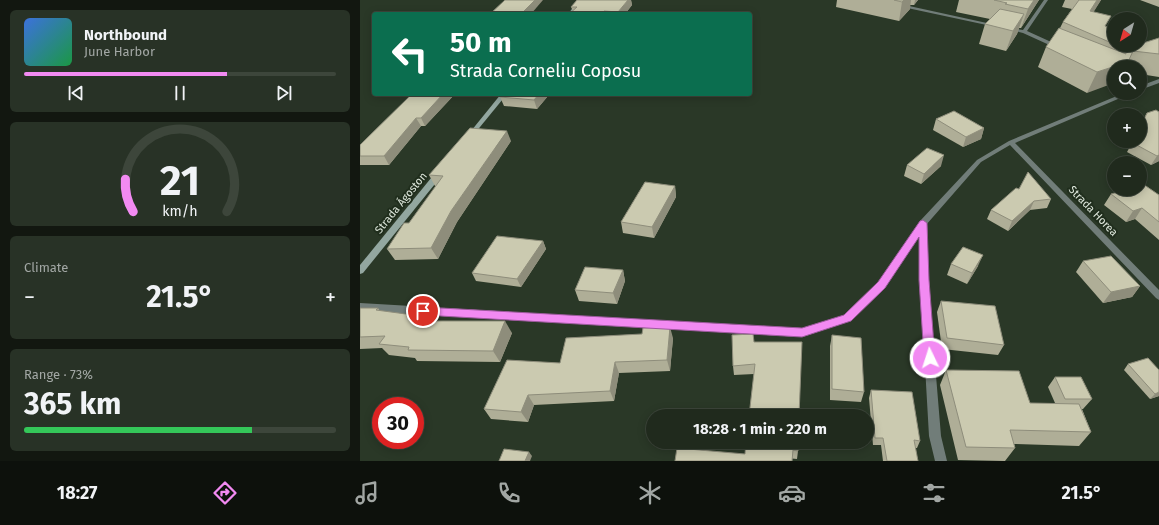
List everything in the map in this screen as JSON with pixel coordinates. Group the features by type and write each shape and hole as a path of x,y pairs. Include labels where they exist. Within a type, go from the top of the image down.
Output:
{"main road":[{"path":"572,12 581,0"},
{"path":"465,143 502,96"},
{"name":"Strada Ágoston","path":"360,271 445,167"}],"street":[{"path":"1024,32 1046,0"},
{"path":"890,3 1024,32 1066,51"},
{"path":"1147,85 1159,81"},
{"path":"360,307 802,333 847,318 882,285 923,223 978,161 1011,142 1112,100"},
{"name":"Strada Horea","path":"1011,142 1159,296"},
{"path":"923,223 924,280 935,436 941,461"}],"building":[{"path":"505,0 535,0 523,12 492,12"},
{"path":"577,0 628,0 618,12 571,12 577,7 571,7"},
{"path":"994,0 1034,0 1028,9"},
{"path":"1079,0 1097,0 1090,11 1107,15 1107,23 1105,26 1107,27 1107,41 1063,22"},
{"path":"1000,9 1024,14 1013,31 985,24"},
{"path":"1059,28 1107,47 1107,52 1121,52 1126,54 1126,52 1133,52 1129,60 1107,60 1107,69 1097,72 1046,47"},
{"path":"1159,38 1159,54 1142,52 1147,52 1147,42"},
{"path":"410,96 441,96 421,118 416,118 384,156 360,156 360,145"},
{"path":"501,96 537,96 534,100 500,97"},
{"path":"1156,110 1159,112 1159,155 1157,156 1142,148 1147,148 1147,113"},
{"path":"954,111 984,128 966,137 936,119"},
{"path":"470,128 507,131 451,211 431,248 387,249 404,223 409,223 443,176 429,175"},
{"path":"927,148 944,155 924,174 907,165"},
{"path":"1028,172 1051,199 1034,201 1012,221 991,210 1016,188 1019,189"},
{"path":"645,182 675,186 652,227 621,222"},
{"path":"1147,187 1159,195 1159,222 1142,208 1133,211 1114,196 1147,196"},
{"path":"497,236 543,241 517,279 472,273"},
{"path":"963,247 983,255 972,273 951,264"},
{"path":"1111,256 1140,286 1111,292 1083,261"},
{"path":"585,267 623,270 613,293 575,290"},
{"path":"941,301 995,306 1004,345 947,338"},
{"path":"360,308 378,308 376,310 421,316 417,321 505,321 493,351 408,350 409,347 379,344 385,336 360,337"},
{"path":"670,327 667,360 615,362 610,391 528,395 521,412 484,409 507,360 560,363 566,338 642,334 643,328"},
{"path":"753,334 754,342 802,342 799,409 750,409 755,364 733,366 732,335"},
{"path":"832,335 861,338 864,392 832,389"},
{"path":"1148,358 1159,370 1159,392 1155,394 1128,364"},
{"path":"946,370 1019,371 1030,403 1079,404 1091,432 1010,430 1015,448 966,447"},
{"path":"1055,377 1081,377 1092,399 1065,399"},
{"path":"871,390 912,392 920,441 914,440 918,461 887,461 883,438 875,438 874,409 873,409"},
{"path":"504,449 529,452 525,461 499,461"},
{"path":"677,449 745,454 745,449 798,449 798,451 793,450 792,461 675,461"}],"route":[{"path":"423,311 802,333 847,318 882,285 923,223 924,280 930,358"}]}
